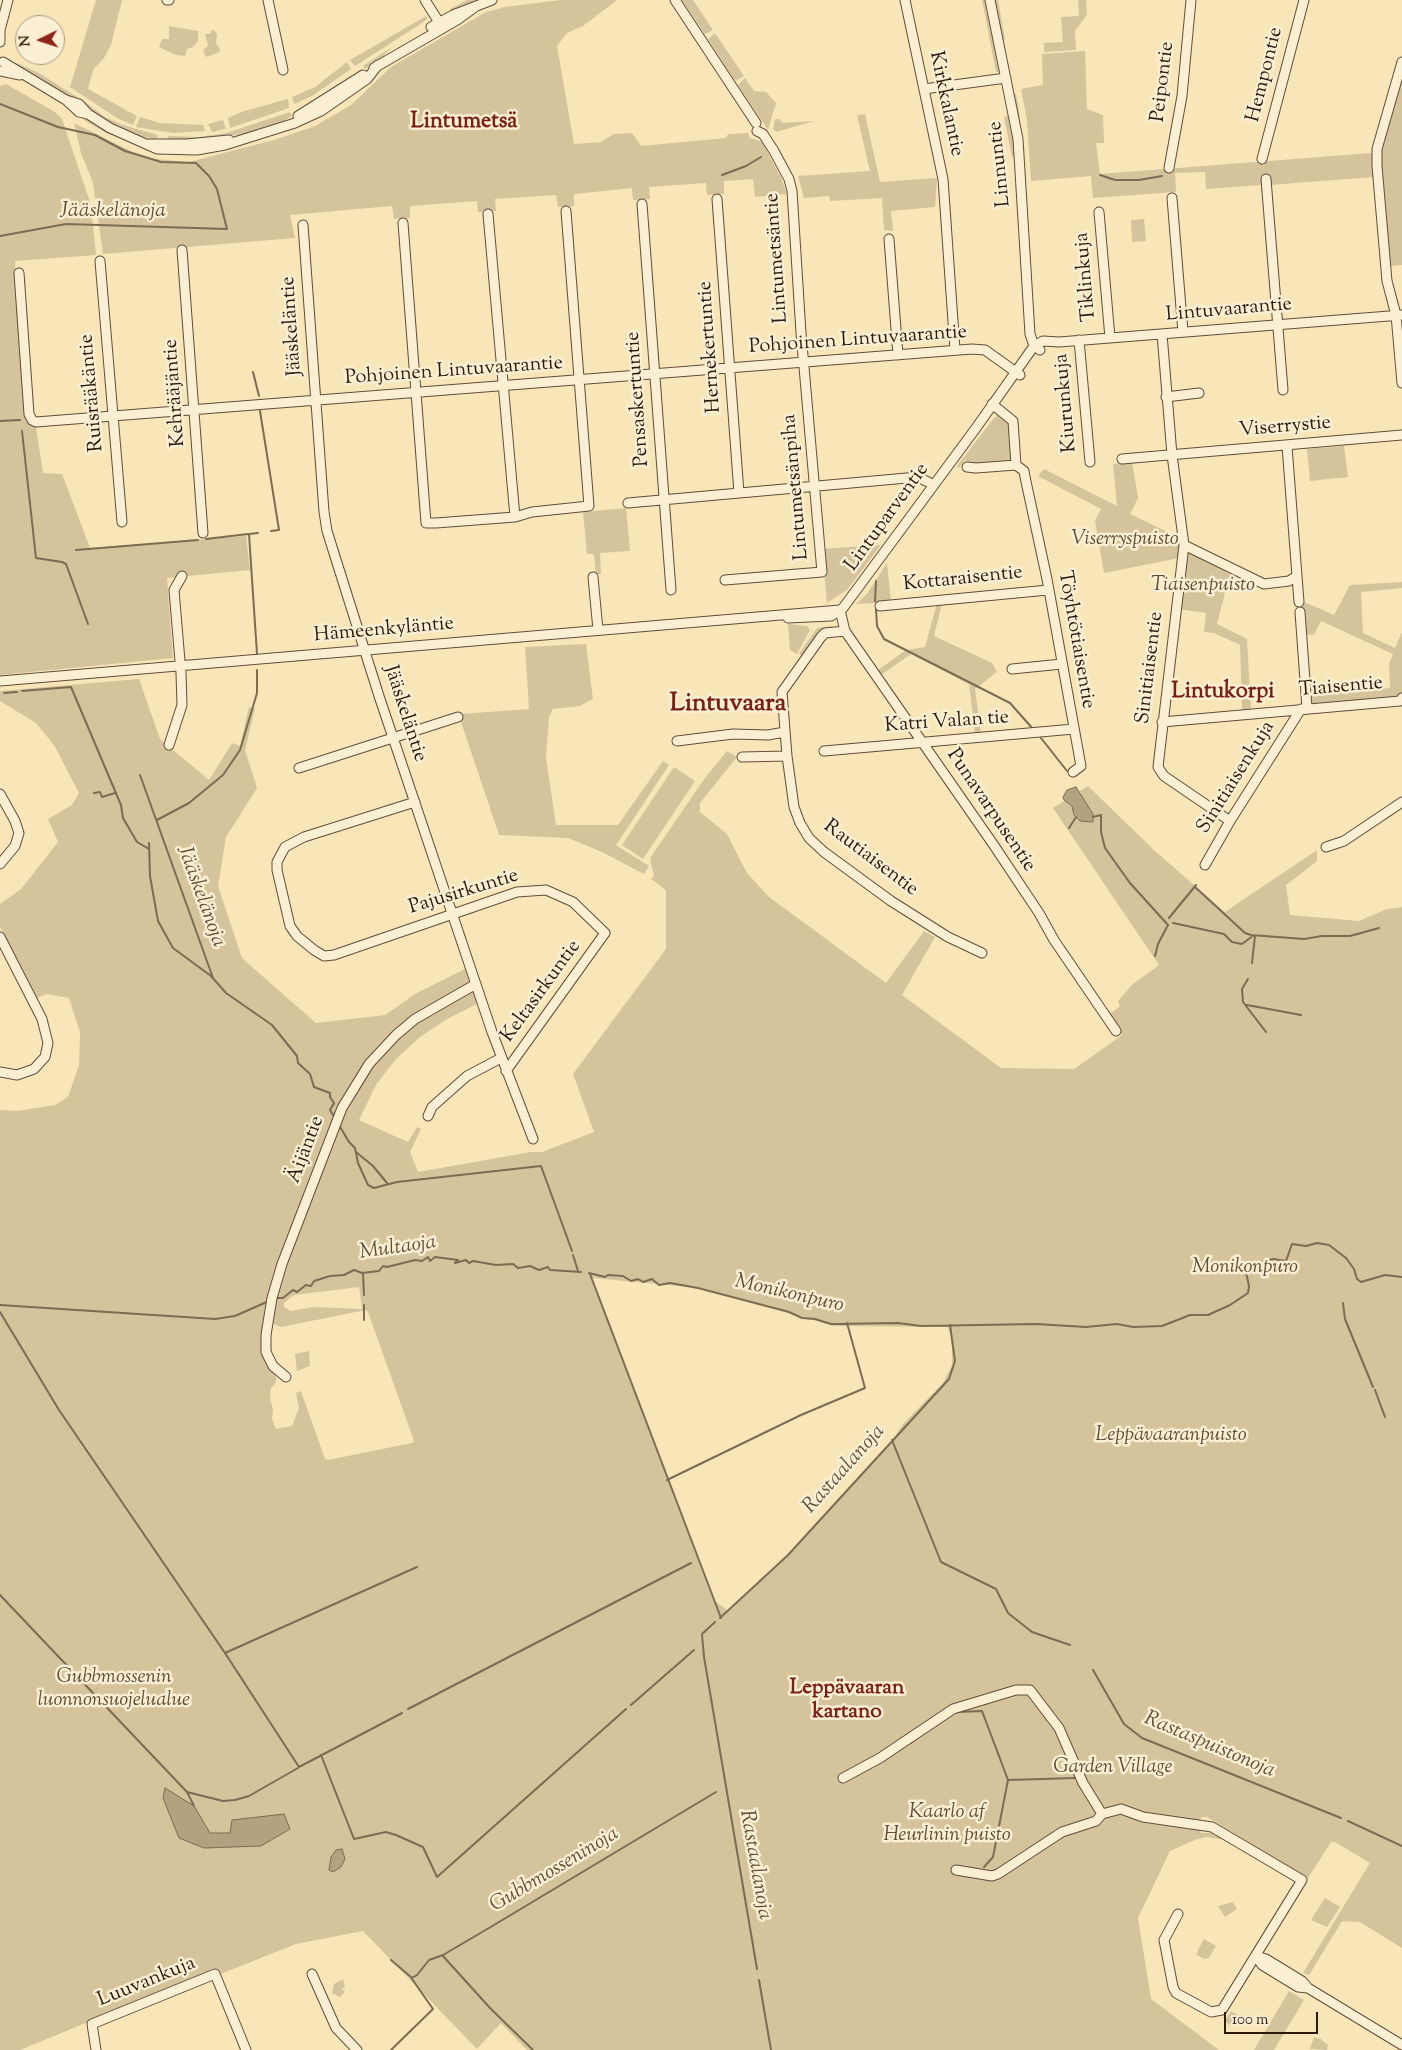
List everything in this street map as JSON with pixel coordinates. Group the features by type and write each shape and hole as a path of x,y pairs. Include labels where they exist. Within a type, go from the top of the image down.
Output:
{"street":[{"path":"0,42 0,30 8,0"},
{"path":"268,0 282,70"},
{"path":"424,0 440,25"},
{"path":"1,65 66,100 79,112 88,114 120,134 161,150 197,150 225,145 278,128 440,25 492,0"},
{"name":"Lintumetsäntie","path":"674,0 756,127 774,151 789,179 792,191 804,362"},
{"name":"Kirkkalantie","path":"905,0 943,179 956,350"},
{"name":"Linnuntie","path":"990,0 1020,159 1031,326 1039,346"},
{"name":"Peipontie","path":"1170,168 1182,96 1191,0"},
{"name":"Hempontie","path":"1262,159 1304,0"},
{"path":"1401,67 1377,149 1377,166 1387,281 1399,315 1402,383"},
{"path":"924,89 1006,78"},
{"path":"1266,179 1283,390"},
{"path":"1172,198 1183,332"},
{"name":"Hernekertuntie","path":"717,199 739,493"},
{"name":"Pensaskertuntie","path":"642,204 671,590"},
{"path":"403,223 426,523 515,517 532,512 589,506 566,211"},
{"name":"Tiklinkuja","path":"1099,212 1110,338"},
{"path":"488,214 515,517"},
{"name":"Jääskeläntie","path":"303,225 324,512 327,531 393,738 501,1058 532,1139"},
{"path":"889,239 898,355"},
{"name":"Kehrääjäntie","path":"182,250 203,533"},
{"name":"Ruisrääkäntie","path":"100,261 122,522"},
{"name":"Pohjoinen Lintuvaarantie","path":"19,273 30,418 36,422 956,350 985,350 1018,373"},
{"name":"Lintuvaarantie","path":"1039,346 1079,340 1399,315"},
{"name":"Sinitiaisentie","path":"1162,334 1172,455 1184,545 1158,767 1164,776 1230,821"},
{"name":"Kiurunkuja","path":"1079,340 1090,462"},
{"name":"Lintuparventie","path":"840,610 976,428 982,426 994,406 1039,346"},
{"name":"Lintumetsänpiha","path":"725,580 822,572 804,362"},
{"path":"1166,397 1199,393"},
{"path":"967,467 1016,465 1013,421 994,406"},
{"name":"Viserrystie","path":"1122,459 1402,435"},
{"path":"1287,446 1299,602"},
{"name":"Töyhtötiaisentie","path":"1016,465 1024,471 1081,766 1073,772"},
{"path":"628,503 918,477 934,485"},
{"path":"1184,545 1264,584 1289,581 1297,576"},
{"path":"168,745 182,705 174,590 182,576"},
{"path":"593,577 598,630"},
{"name":"Kottaraisentie","path":"880,606 1048,590"},
{"path":"840,610 845,631"},
{"name":"Hämeenkyläntie","path":"0,681 840,610"},
{"path":"1300,612 1304,709"},
{"name":"Rautiaisentie","path":"845,631 825,633 784,688 782,697 794,807 809,838 824,852 891,901 948,938 982,953"},
{"name":"Punavarpusentie","path":"845,631 1039,913 1054,940 1107,1010 1116,1031"},
{"path":"1012,669 1062,664"},
{"name":"Tiaisentie","path":"1162,722 1400,701 1402,698"},
{"name":"Sinitiaisenkuja","path":"1205,865 1230,821 1304,709"},
{"path":"299,768 458,717"},
{"name":"Katri Valan tie","path":"824,751 1074,729"},
{"path":"677,741 733,734 785,732"},
{"path":"742,757 787,756"},
{"path":"0,794 15,821 19,833 15,846 0,864"},
{"name":"Pajusirkuntie","path":"415,802 304,837 285,847 277,862 277,870 290,926 304,943 321,954 334,955 505,894 528,890 546,890 573,902 606,933"},
{"path":"1326,847 1344,841 1402,802"},
{"name":"Keltasirkuntie","path":"506,1071 606,933"},
{"path":"0,937 42,1019 48,1043 45,1057 34,1069 18,1075 0,1072"},
{"name":"Äijäntie","path":"286,1377 273,1366 266,1352 266,1335 272,1298 282,1264 342,1108 368,1064 396,1035 415,1019 476,984"},
{"name":"Keltasirkuntie","path":"428,1116 432,1107 467,1076 501,1058"},
{"path":"843,1778 880,1758 953,1709 1016,1690 1026,1689 1034,1693 1059,1728 1083,1783 1102,1814"},
{"path":"956,1870 992,1876 998,1874 1062,1832 1096,1821 1102,1814 1121,1809 1143,1817 1218,1829 1302,1880 1222,2010 1211,2012 1175,1992 1164,1940 1178,1914"},
{"path":"1256,1956 1262,1965 1298,1987 1308,1988 1399,2043 1390,2050"},
{"name":"Luuvankuja","path":"96,2050 92,2024 215,1974 246,2050"},
{"path":"312,1974 336,2028 357,2050"}],"green space":[{"path":"96,0 122,0 111,45 104,58 93,70 88,89 137,116 133,125 117,118 70,87"},
{"path":"467,0 480,0 451,12 450,9"},
{"name":"Lintumetsä","path":"561,0 617,0 583,26 567,33 557,46 574,144 601,142 614,134 632,133 641,146 726,138 728,134 748,133 750,138 762,142 781,177 787,194 755,197 753,179 724,181 724,194 707,195 706,183 649,187 650,199 633,200 632,188 574,194 574,206 558,207 556,195 495,199 496,211 478,212 477,201 410,206 410,218 394,219 392,206 290,215 295,238 103,254 93,183 81,153 74,123 145,158 189,162 274,140 315,126 351,105 391,67 486,12 505,7"},
{"path":"682,0 693,0 713,30 705,34"},
{"path":"982,0 986,0 1000,72 996,72"},
{"path":"994,0 998,0 1005,40 1001,38"},
{"path":"1078,0 1086,0 1087,15 1075,31 1076,50 1044,52 1044,43 1063,42 1061,17 1079,16"},
{"path":"426,16 427,19 419,25 355,66 350,60"},
{"path":"169,26 198,31 198,41 193,47 187,49 185,56 176,55 159,47 162,39 169,39"},
{"path":"213,29 217,34 216,44 220,52 206,57 203,50 208,46 205,34 210,34"},
{"path":"715,33 744,76 737,80 734,79 708,39"},
{"path":"392,47 382,57 365,69 363,66"},
{"path":"1085,51 1087,109 1103,115 1104,143 1096,143 1100,174 1372,153 1374,177 1270,185 1272,215 1265,216 1261,185 1206,189 1205,172 1175,173 1176,192 1093,198 1091,176 1031,181 1027,120 1021,89 1043,85 1042,54"},
{"path":"347,62 351,69 312,96 294,104 292,97 315,87"},
{"path":"21,65 39,73 77,97 75,99 16,66"},
{"path":"745,78 754,91 766,92 776,103 768,130 738,85"},
{"path":"1402,79 1402,265 1391,266 1381,171 1382,149"},
{"path":"6,84 55,112 62,119 91,205 96,255 15,261 26,413 36,428 43,473 62,474 90,548 246,536 250,570 167,578 173,658 0,675 0,86"},
{"path":"1013,94 1016,94 1023,142"},
{"path":"288,99 289,108 230,128 228,118 244,111"},
{"path":"85,102 105,117 123,125 158,135 157,139 134,136 102,119 84,105"},
{"path":"290,112 292,116 282,122 249,133 197,141 167,141 168,136 199,137 226,133"},
{"path":"78,113 155,150 155,153 106,133 77,116"},
{"path":"865,114 880,182 937,178 935,207 891,211 893,231 884,230 882,198 830,201 829,196 804,198 798,176 870,171 857,115"},
{"path":"1009,115 1016,157 1012,157 1004,117"},
{"path":"140,117 160,123 203,125 205,131 173,133 136,127"},
{"path":"775,119 779,119 782,123 814,121 776,132 773,129"},
{"path":"223,120 226,129 212,132 208,124"},
{"path":"1144,219 1146,241 1132,242 1131,220"},
{"path":"1000,414 1009,422 1011,459 974,465 965,460 959,468 957,466 994,418"},
{"path":"1344,446 1348,477 1310,481 1307,449"},
{"name":"Viserryspuisto","path":"1132,462 1138,498 1130,514 1180,538 1179,558 1104,573 1095,521 1101,509 1038,476 1044,469 1117,506 1113,464"},
{"path":"626,508 630,551 600,553 601,574 596,575 594,554 587,554 583,512"},
{"path":"881,545 847,590 827,603 822,549"},
{"name":"Tiaisenpuisto","path":"1185,550 1230,574 1217,624 1247,639 1251,710 1242,711 1240,645 1214,633 1204,632 1206,613 1178,609"},
{"path":"887,563 891,602 856,604 867,594"},
{"path":"1402,582 1402,588 1361,592 1363,633 1395,648 1402,632 1402,695 1397,700 1311,705 1311,696 1390,688 1389,664 1393,654 1321,621 1314,635 1304,634 1302,601 1334,615 1350,585"},
{"path":"937,603 942,603 934,636 992,663 997,672 975,689 981,734 975,733 969,684 911,654 881,675 878,670 906,650 925,647"},
{"path":"788,624 807,626 810,630 797,654 790,650"},
{"path":"831,626 833,629 802,656 799,654 817,628"},
{"path":"586,644 593,699 580,706 553,709 549,717 546,758 556,825 618,825 663,761 669,765 616,845 649,866 644,874 602,852 568,838 499,835 461,722 461,714 529,709 525,647"},
{"path":"139,679 160,739 209,780 232,743 240,746 249,707 255,708 245,750 257,788 226,837 218,886 242,958 316,1023 385,1015 415,994 465,969 477,1004 447,1019 420,1037 395,1060 376,1085 359,1120 408,1142 417,1127 421,1129 410,1152 418,1172 531,1152 542,1152 594,1132 573,1074 666,949 666,890 651,879 654,876 650,858 705,778 727,751 737,757 700,803 700,812 727,834 747,873 769,897 886,983 924,931 935,937 902,995 1001,1068 1074,1069 1122,1035 1110,1014 1120,1006 1118,1001 1132,985 1159,965 1053,808 1088,786 1155,851 1225,912 1317,850 1317,861 1286,885 1290,915 1359,921 1387,909 1402,907 1402,1948 1360,1922 1342,1921 1309,1975 1303,1973 1370,1863 1335,1842 1331,1842 1308,1878 1207,1817 1202,1817 1198,1829 1201,1833 1214,1833 1226,1840 1206,1837 1170,1851 1138,1918 1151,1999 1219,2050 527,2050 501,2023 477,2049 363,1931 296,1944 218,1975 215,1970 20,2050 0,2050 0,1110 17,1111 55,1105 68,1097 79,1065 80,1032 69,998 47,994 37,998 0,927 0,904 21,889 58,842 48,819 72,805 79,793 54,745 36,723 0,701 0,691","holes":["592,1278 702,1288 834,1326 948,1327 952,1341 952,1365 943,1383 903,1424 892,1441 788,1555 729,1611 713,1600","359,1287 362,1309 313,1307 291,1311 284,1307 284,1303 294,1295","269,1301 270,1323 281,1327 366,1310 414,1441 412,1443 328,1460 325,1459 301,1391 296,1393 299,1408 292,1426 276,1429 272,1419 273,1409 270,1399 271,1388 276,1382 276,1374 271,1370 261,1345 265,1308"]},
{"path":"674,767 695,781 643,859 622,845"},
{"path":"309,1351 310,1366 297,1371 295,1354"},
{"path":"1325,1898 1340,1907 1327,1927 1311,1920"},
{"path":"1233,1902 1237,1909 1225,1917 1218,1906"},
{"path":"1204,1939 1216,1946 1209,1958 1204,1959 1196,1954"},
{"path":"343,1979 345,1987 342,1989 345,1992 340,1997 332,1993 334,1984"},
{"path":"1289,1991 1304,2000 1274,2050 1254,2050"},
{"path":"1231,2011 1243,2018 1235,2025 1229,2025 1225,2021"},
{"path":"1314,2037 1321,2039 1328,2045 1327,2050 1310,2049"}],"shaded area":[{"path":"1076,787 1093,814 1093,822 1080,821 1074,815 1072,806 1064,800 1063,797 1067,790"},
{"path":"165,1788 194,1806 210,1833 230,1833 232,1820 284,1814 290,1829 261,1846 204,1848 179,1838 163,1798"},
{"path":"342,1849 345,1859 341,1867 333,1872 329,1870 331,1857 336,1850"}],"waterway":[{"path":"0,104 58,127 95,135 125,151 161,162 196,163 209,176 217,189 227,229 66,224 0,236"},
{"path":"722,175 746,166 761,157"},
{"path":"1100,175 1115,180 1139,180 1162,176"},
{"name":"Jääskelänoja","path":"253,372 259,396"},
{"name":"Jääskelänoja","path":"260,411 279,530 271,531"},
{"path":"0,421 20,420"},
{"path":"22,431 36,558 66,564 88,624"},
{"name":"Jääskelänoja","path":"257,654 249,534 258,533"},
{"path":"206,539 248,534"},
{"path":"76,550 198,540"},
{"path":"875,601 876,581"},
{"path":"876,609 877,626 884,639 1010,703 1033,729"},
{"name":"Jääskelänoja","path":"157,820 189,803 223,775 240,750 257,693 257,670"},
{"path":"22,691 71,687 121,805 123,818 137,842 149,849"},
{"path":"4,693 17,692"},
{"path":"1041,738 1067,771"},
{"name":"Jääskelänoja","path":"140,775 213,978"},
{"path":"94,793 100,792 102,797 115,793"},
{"path":"1093,817 1101,815 1101,832 1105,848 1130,883 1168,925 1158,944 1155,956"},
{"path":"1069,828 1076,817"},
{"name":"Jääskelänoja","path":"149,843 150,876 158,921 173,948 211,976 226,993 272,1025 297,1056 298,1063 310,1074 314,1087 330,1093 334,1103 330,1110 335,1118"},
{"path":"1169,918 1196,885"},
{"path":"1195,887 1245,933 1251,935 1304,939 1322,936 1350,936 1379,928"},
{"path":"1173,923 1224,934 1232,942 1242,944 1254,935"},
{"path":"1252,963 1255,936"},
{"path":"1248,979 1242,989 1243,1002 1266,1032"},
{"path":"1247,1005 1301,1015"},
{"name":"Jääskelänoja","path":"339,1125 355,1148 358,1163 368,1185 374,1188 397,1182 541,1166 572,1251"},
{"path":"356,1152 373,1166 387,1183"},
{"name":"Monikonpuro","path":"589,1273 605,1277 608,1275 623,1276 631,1281 638,1279 643,1282 652,1279 659,1285 670,1283 698,1288 789,1312 802,1318 815,1319 831,1324 898,1323 921,1326 1036,1324 1086,1327 1117,1324 1133,1327 1162,1326 1190,1315 1208,1315 1230,1305 1248,1293 1249,1286 1246,1272 1250,1265 1273,1259 1286,1261 1292,1244 1306,1246 1317,1243 1329,1245 1346,1258 1354,1269 1357,1279 1361,1282 1385,1275 1402,1277"},
{"name":"Jääskelänoja","path":"573,1255 578,1271"},
{"name":"Multaoja","path":"276,1298 283,1298 293,1290 297,1292 306,1285 311,1286 314,1281 330,1276 344,1275 354,1270 362,1273 379,1271 383,1266 387,1267 415,1260 422,1261 428,1257 430,1261 435,1257 458,1260 455,1263 466,1260 469,1263 473,1261 496,1265 513,1264 518,1268 530,1266 539,1270 548,1267 550,1270 581,1272"},
{"path":"363,1273 364,1295"},
{"path":"590,1274 721,1618"},
{"name":"Multaoja","path":"0,1305 215,1319 235,1316 269,1301"},
{"path":"1343,1303 1345,1319 1373,1387"},
{"path":"364,1305 364,1320"},
{"path":"0,1312 59,1410 225,1653 299,1767 402,1713"},
{"path":"667,1480 801,1415 865,1388 847,1323"},
{"name":"Rastaalanoja","path":"720,1618 788,1555 949,1379 955,1361 950,1325"},
{"path":"1375,1390 1385,1417"},
{"name":"Rastaspuistonoja","path":"892,1440 941,1562 996,1589 1008,1613 1032,1632 1070,1645"},
{"path":"408,1709 691,1563"},
{"path":"225,1653 417,1567"},
{"path":"0,1595 187,1792 194,1806"},
{"name":"Rastaalanoja","path":"715,1622 702,1634 704,1657 757,1969"},
{"path":"631,1705 694,1650"},
{"name":"Rastaspuistonoja","path":"1093,1670 1124,1724 1142,1738 1341,1818"},
{"path":"321,1755 354,1839 386,1832 423,1847 437,1877 626,1709"},
{"path":"957,1712 982,1711 1008,1780 993,1857 984,1867"},
{"path":"911,1743 917,1738"},
{"path":"187,1792 223,1801 235,1800 249,1796 298,1768"},
{"path":"1008,1780 1076,1778"},
{"name":"Gubbmosseninoja","path":"391,1960 412,1978 417,1975 429,1960 443,1955 716,1792"},
{"name":"Rastaspuistonoja","path":"1348,1821 1402,1846"},
{"path":"443,1956 490,2008 533,2050"},
{"name":"Gubbmosseninoja","path":"391,2050 433,2009 412,1979"},
{"name":"Rastaalanoja","path":"759,1980 771,2050"}],"district":[{"name":"Lintumetsä","path":"464,123"},
{"name":"Lintukorpi","path":"1223,693"},
{"name":"Lintuvaara","path":"728,706"},
{"name":"Leppävaaran kartano","path":"847,1701"}],"park label":[{"name":"Leppävaaranpuisto","path":"1171,1437"},
{"name":"Gubbmossenin luonnonsuojelualue","path":"114,1690"},
{"name":"Garden Village","path":"1113,1769"},
{"name":"Kaarlo af Heurlinin puisto","path":"947,1826"}]}
